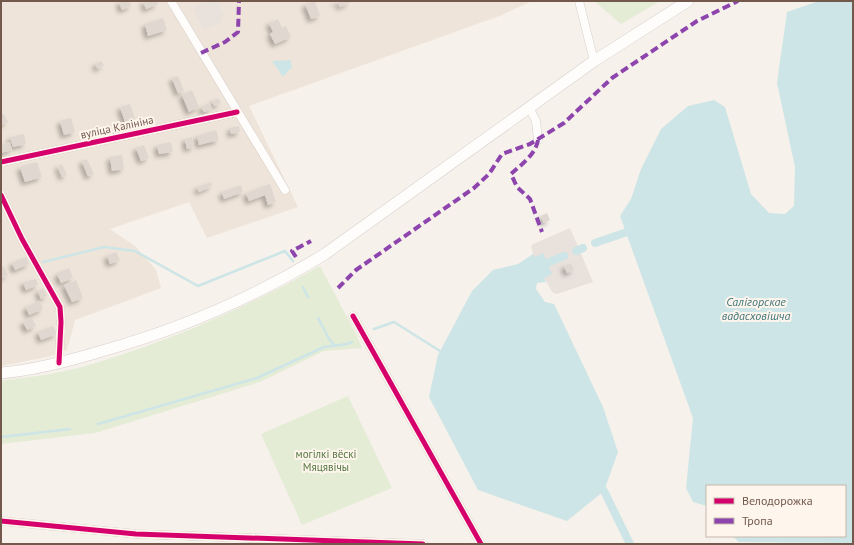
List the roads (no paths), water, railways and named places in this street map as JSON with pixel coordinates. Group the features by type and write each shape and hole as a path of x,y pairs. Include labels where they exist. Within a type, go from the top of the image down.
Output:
{"main road":[{"path":"1,373 59,364 138,341 188,323 237,302 291,274 337,245 594,61 688,1"}],"street":[{"path":"171,1 285,190"},
{"path":"579,1 594,61"},
{"path":"528,107 536,121 538,140"},
{"name":"вуліца Калініна","path":"1,162 237,112"},
{"path":"1,196 22,239 60,307 59,364"},
{"path":"353,316 481,544"},
{"path":"1,521 136,534 423,544"}],"water":[{"name":"Салігорскае вадасховішча","path":"819,1 853,1 853,543 739,542 733,537 846,537 846,485 706,485 706,506 693,502 686,488 693,418 620,216 631,199 641,169 661,129 688,106 714,100 725,107 751,194 769,213 785,214 794,206 795,167 777,83 787,12"},
{"path":"291,60 292,67 283,77 272,61"},
{"path":"543,253 552,274 544,278 546,282 537,283 536,289 545,302 554,304 603,407 618,452 604,491 567,521 478,490 429,397 438,355 472,291 493,270 518,264 533,254 535,257"}],"waterway":[{"path":"595,243 636,229"},
{"path":"43,262 104,247 135,251 198,286 285,251 293,261"},
{"path":"576,251 583,248"},
{"path":"547,263 564,256"},
{"path":"303,287 308,297"},
{"path":"318,318 329,339 335,346"},
{"path":"374,329 394,322 440,351"},
{"path":"98,424 257,378 324,347 352,342"},
{"path":"1,437 70,429"},
{"path":"604,491 630,544"}],"park label":[{"name":"могілкі вёскі Мяцявічы","path":"326,460"}]}
